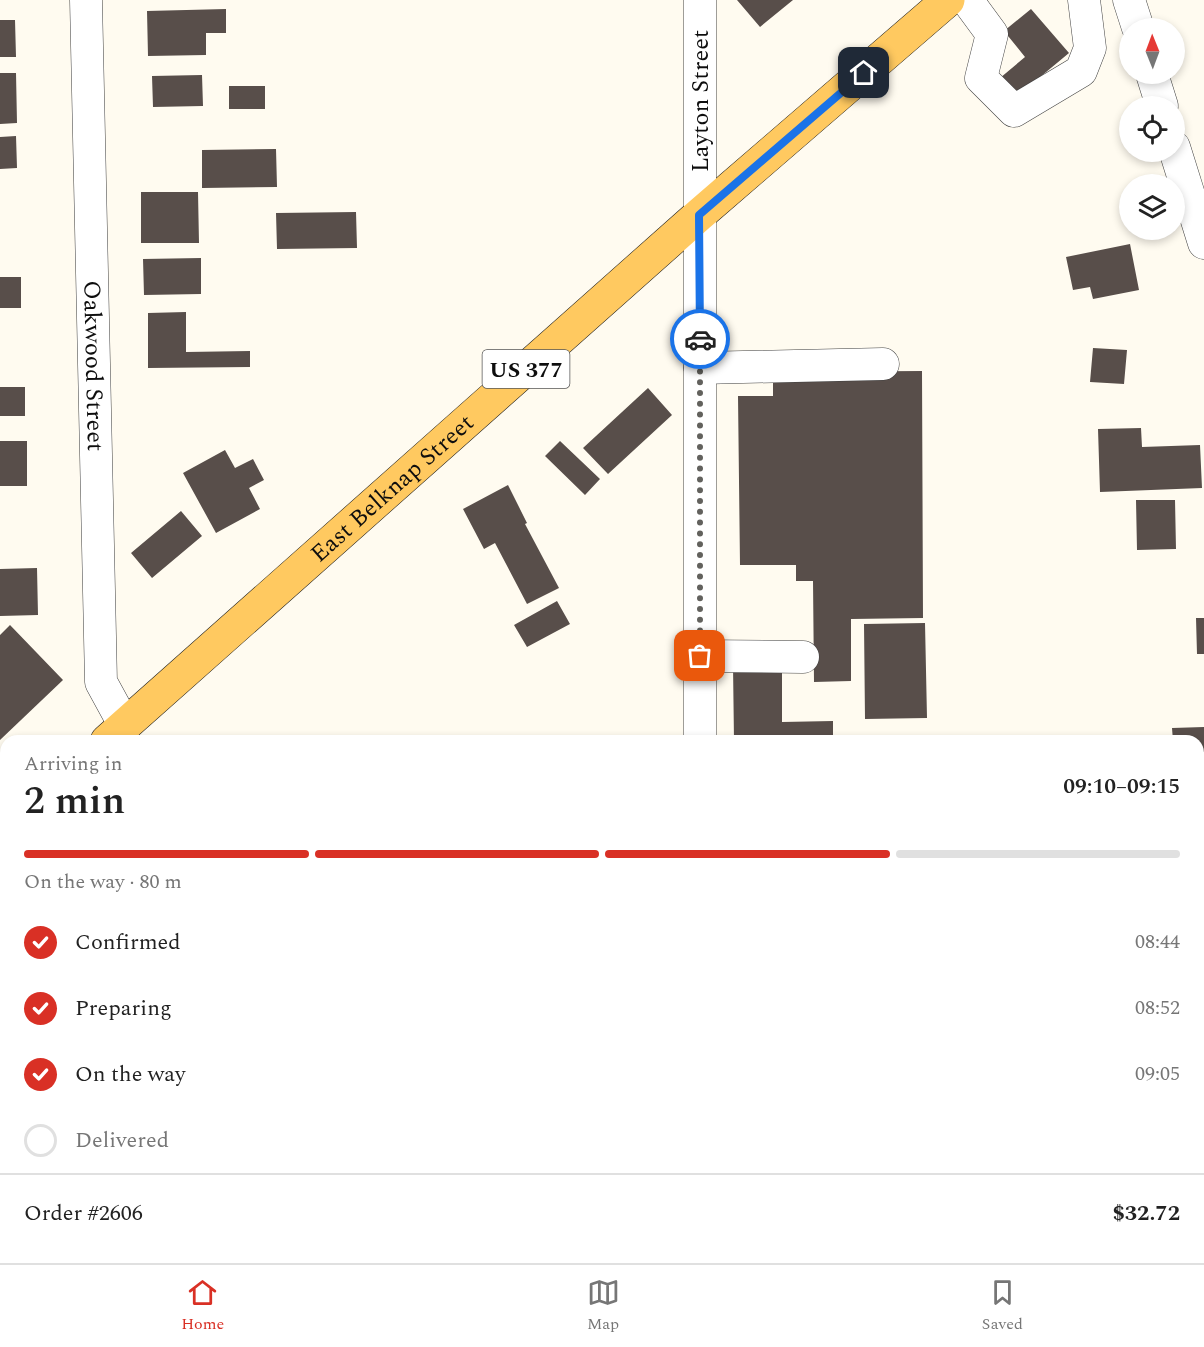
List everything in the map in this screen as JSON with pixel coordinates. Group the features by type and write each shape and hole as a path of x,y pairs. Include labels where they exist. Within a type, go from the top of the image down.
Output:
{"main road":[{"name":"East Belknap Street","path":"116,733 699,215 948,0"}],"street":[{"name":"Oakwood Street","path":"86,0 101,682 116,733"},
{"name":"Layton Street","path":"700,0 700,735"},
{"path":"967,0 992,34 981,78 1014,111 1081,70 1089,48 1084,0"},
{"path":"1129,0 1135,18"},
{"path":"1179,162 1204,243"},
{"path":"700,368 883,364"},
{"path":"700,656 804,657"}],"building":[{"path":"737,0 793,0 760,27"},
{"path":"226,9 226,33 206,33 206,55 148,56 147,11"},
{"path":"1031,9 1069,53 1016,97 1000,78 1025,57 1004,31"},
{"path":"0,20 15,20 16,57 0,57"},
{"path":"0,73 16,73 17,123 0,124"},
{"path":"202,75 203,106 153,107 152,76"},
{"path":"229,86 265,86 265,109 229,109"},
{"path":"16,136 17,168 0,169 0,137"},
{"path":"276,149 277,187 202,188 202,150"},
{"path":"141,192 198,192 199,243 141,243"},
{"path":"356,212 357,248 277,249 276,213"},
{"path":"1130,244 1139,290 1093,299 1090,287 1073,290 1066,257"},
{"path":"201,258 201,294 144,295 143,259"},
{"path":"0,277 21,277 21,308 0,308"},
{"path":"186,312 186,352 250,351 250,367 148,368 148,313"},
{"path":"1093,348 1127,350 1124,384 1090,382"},
{"path":"922,371 923,618 851,619 851,681 814,682 813,581 796,581 796,565 740,565 738,396 773,396 773,372"},
{"path":"0,387 25,387 25,416 0,416"},
{"path":"648,388 672,415 608,474 583,448"},
{"path":"1141,428 1142,447 1200,445 1202,488 1100,492 1098,429"},
{"path":"0,441 27,441 27,486 0,486"},
{"path":"560,441 600,479 585,495 545,456"},
{"path":"225,450 235,468 253,459 264,480 249,488 260,509 216,533 183,473"},
{"path":"508,485 527,523 525,524 559,588 527,604 495,543 484,549 463,509"},
{"path":"1136,500 1175,500 1176,549 1137,550"},
{"path":"181,511 202,536 152,578 131,553"},
{"path":"37,568 38,615 0,616 0,569"},
{"path":"557,601 570,624 527,647 514,625"},
{"path":"1196,618 1204,618 1204,654 1197,654"},
{"path":"925,623 927,718 865,719 864,624"},
{"path":"10,625 63,680 5,735 0,735 0,635"},
{"path":"782,664 782,722 833,721 833,735 734,735 733,665"},
{"path":"1204,727 1204,735 1173,735 1172,728"}],"way so far":[{"path":"700,339 700,656"}],"route":[{"path":"700,339 699,215 864,73"}]}
